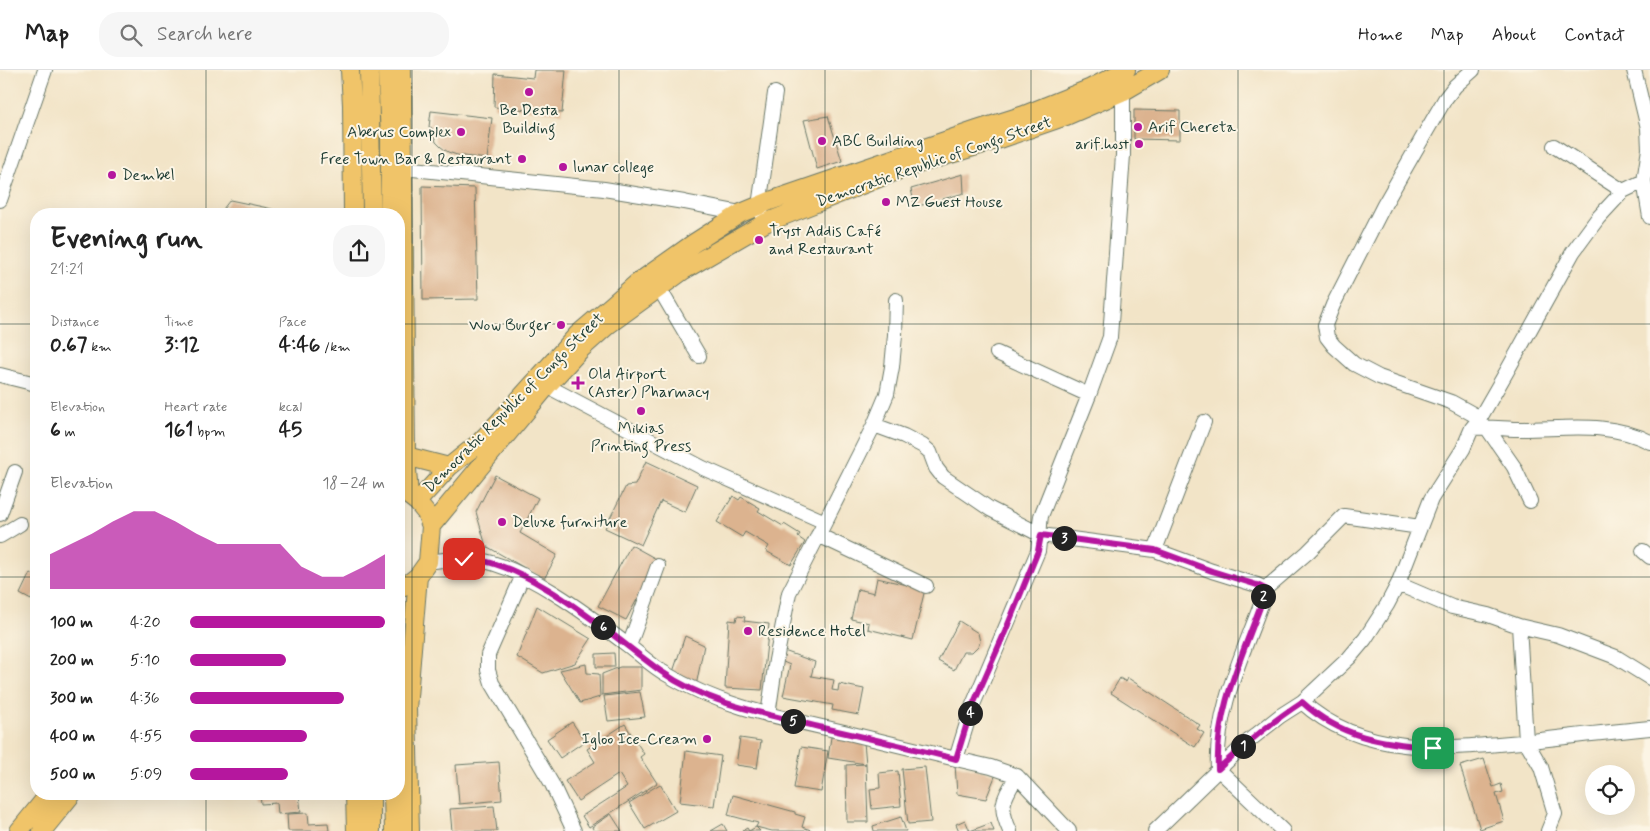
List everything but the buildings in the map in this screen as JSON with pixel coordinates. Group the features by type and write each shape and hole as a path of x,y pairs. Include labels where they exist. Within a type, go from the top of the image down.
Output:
{"main road":[{"path":"350,70 352,104 352,208"},
{"path":"369,70 372,208"},
{"path":"387,70 390,208"},
{"path":"402,70 403,208"},
{"name":"Democratic Republic of Congo Street","path":"431,526 491,456 547,386 581,349 608,325 684,270 765,223 902,169 1066,116 1124,91 1160,70"},
{"name":"Democratic Republic of Congo Street","path":"407,495 449,467 480,442 578,334 636,284 694,243 741,214 759,206 1024,115 1091,88 1124,71"},
{"path":"405,360 407,495 426,513 431,526 423,569 407,709 410,831"},
{"path":"480,442 491,456"},
{"path":"406,456 449,467"},
{"path":"405,585 423,569"},
{"path":"20,831 43,800"},
{"path":"42,831 66,800"},
{"path":"355,800 356,831"},
{"path":"371,800 371,831"},
{"path":"393,800 394,831"}],"street":[{"path":"0,200 45,70"},
{"path":"1473,70 1450,92 1384,205 1333,305 1326,325 1327,337 1354,364 1379,377 1451,402 1480,425 1514,468 1530,501"},
{"path":"1634,70 1648,128 1649,148 1644,181 1650,218"},
{"path":"956,759 972,707 1038,551 1041,535 1041,516 1110,338 1123,155 1124,71"},
{"path":"765,223 759,206 775,93"},
{"path":"1554,146 1623,191"},
{"path":"403,168 604,189 684,202 741,214"},
{"path":"1155,831 1246,743 1280,716 1302,702 1349,658 1365,639 1398,584 1430,499 1480,425 1572,252 1598,218 1623,191 1644,181"},
{"path":"659,288 699,356"},
{"path":"768,715 777,652 789,593 874,425 887,394 892,367 896,300"},
{"path":"997,353 1089,395"},
{"path":"0,375 30,382"},
{"path":"547,386 703,468 825,522"},
{"path":"1155,550 1204,422"},
{"path":"874,425 904,436 923,446 930,452 936,468 943,478 990,509 1041,535 1155,550 1265,589"},
{"path":"1480,425 1559,429 1591,427 1612,429 1650,442"},
{"path":"0,514 15,472"},
{"path":"1283,831 1218,769 1217,752 1225,703 1265,589 1308,552 1344,516 1420,528"},
{"path":"0,536 20,524"},
{"path":"818,536 926,586"},
{"path":"423,569 472,559 488,562 522,575 560,597 664,673 692,690 768,715 991,767 1017,776 1069,831"},
{"path":"629,646 658,566"},
{"path":"522,575 488,655 488,670 492,683 552,784 574,831"},
{"path":"1398,584 1452,607 1558,635 1616,657 1650,678"},
{"path":"1519,626 1526,741 1541,767 1555,814 1548,831"},
{"path":"1302,702 1316,715 1359,736 1384,743 1433,748 1485,746 1650,728"},
{"path":"1010,831 1004,818 1002,807 1017,776"}],"place":[{"name":"Be Desta Building","path":"529,92"},
{"name":"Arif Chereta","path":"1138,127"},
{"name":"Aberus Complex","path":"461,132"},
{"name":"ABC Building","path":"822,141"},
{"name":"arif.host","path":"1139,144"},
{"name":"Free Town Bar & Restaurant","path":"522,159"},
{"name":"lunar college","path":"563,167"},
{"name":"Dembel","path":"112,175"},
{"name":"MZ Guest House","path":"886,202"},
{"name":"Tryst Addis Café and Restaurant","path":"759,240"},
{"name":"Wow Burger","path":"561,325"},
{"name":"Old Airport (Aster) Pharmacy","path":"578,383"},
{"name":"Mikias Printing Press","path":"641,411"},
{"name":"Deluxe furniture","path":"502,522"},
{"name":"Residence Hotel","path":"748,631"},
{"name":"Igloo Ice-Cream","path":"707,739"}],"route":[{"path":"464,559 488,562 522,575 560,597 664,673 692,690 768,715 956,759 972,707 1038,551 1041,535 1155,550 1265,589 1248,642 1225,703 1217,752 1218,769 1246,743 1280,716 1302,702 1316,715 1359,736 1384,743 1433,748"}]}
